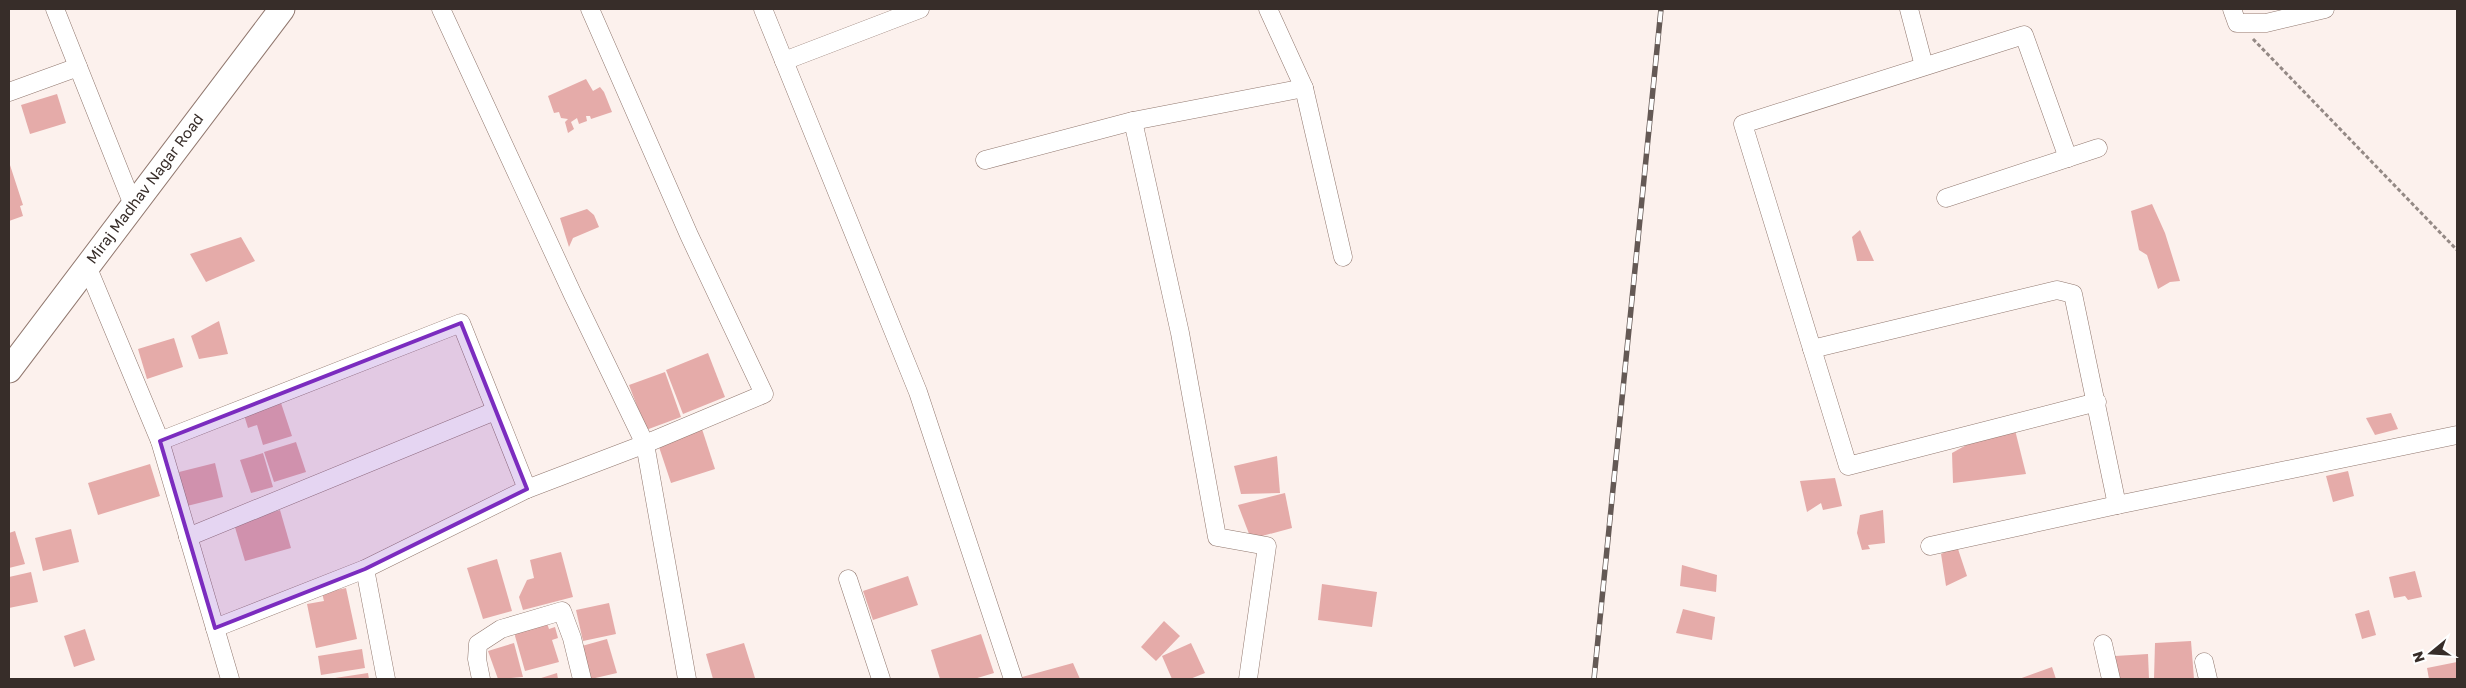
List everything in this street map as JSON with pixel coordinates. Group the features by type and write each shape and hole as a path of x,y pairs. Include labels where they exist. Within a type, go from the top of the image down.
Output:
{"street":[{"path":"55,9 133,205"},
{"name":"Miraj Madhav Nagar Road","path":"9,370 282,9"},
{"path":"441,9 573,295 645,444 687,679"},
{"path":"215,628 365,569 527,489 645,444 764,394 689,235 590,9"},
{"path":"762,9 918,392 1013,679"},
{"path":"784,62 920,9"},
{"path":"1268,9 1304,88 1343,257"},
{"path":"1909,9 1924,66"},
{"path":"2235,16 2266,23 2325,9"},
{"path":"2068,158 2024,35 1743,124 1848,466 2097,402"},
{"path":"9,92 78,67"},
{"path":"985,160 1134,121 1304,88"},
{"path":"1134,121 1180,333 1217,537 1267,546 1248,679"},
{"path":"1946,198 2098,148"},
{"path":"87,266 160,441 230,679"},
{"path":"1812,349 2057,290 2073,294 2117,505"},
{"path":"160,441 461,323 527,489"},
{"path":"188,538 495,411"},
{"path":"1930,546 2117,505 2457,435"},
{"path":"365,569 386,679"},
{"path":"848,579 881,679"},
{"path":"481,679 477,659 478,644 502,629 562,612 572,638 582,679"},
{"path":"2103,644 2111,679"},
{"path":"2204,662 2208,679"}],"path":[{"path":"2235,16 2457,250"}],"highlighted area":[{"path":"461,323 527,489 365,569 215,628 160,441"}],"building":[{"path":"586,79 593,91 600,87 604,92 612,112 591,119 590,116 586,116 587,121 579,124 577,118 571,122 574,129 568,133 565,122 568,119 561,118 559,112 554,113 548,96"},
{"path":"57,94 66,123 30,134 21,105"},
{"path":"9,162 23,205 20,206 23,216 9,221"},
{"path":"2152,204 2165,233 2180,281 2170,282 2158,289 2147,255 2139,250 2131,211"},
{"path":"587,209 594,215 599,227 573,238 569,247 560,218"},
{"path":"1860,230 1874,261 1857,261 1852,237"},
{"path":"241,237 255,261 206,282 190,254"},
{"path":"219,321 228,354 199,359 191,336"},
{"path":"174,338 183,367 147,379 138,349"},
{"path":"708,353 725,397 683,414 666,370"},
{"path":"665,372 681,417 646,430 629,385"},
{"path":"281,403 292,436 263,445 257,425 248,428 244,415"},
{"path":"2391,413 2398,429 2375,435 2366,418"},
{"path":"702,429 715,469 671,483 658,444"},
{"path":"2015,430 2026,474 1953,483 1952,453 1979,438"},
{"path":"296,442 306,472 274,482 264,452"},
{"path":"263,453 273,487 251,493 240,460"},
{"path":"1277,456 1280,493 1241,494 1234,466"},
{"path":"215,463 223,497 187,506 179,472"},
{"path":"150,464 160,496 98,515 88,483"},
{"path":"2348,471 2354,496 2333,502 2326,476"},
{"path":"1835,478 1842,506 1823,510 1821,503 1807,512 1800,481"},
{"path":"1285,493 1292,528 1251,539 1238,505"},
{"path":"280,510 291,548 245,561 234,524"},
{"path":"1883,510 1885,543 1868,545 1870,549 1862,550 1857,533 1860,515"},
{"path":"71,529 79,562 43,571 35,538"},
{"path":"15,531 25,564 9,568 9,533"},
{"path":"1957,546 1967,576 1946,586 1941,554"},
{"path":"561,552 573,597 523,610 519,597 527,580 534,578 530,560"},
{"path":"497,559 512,611 483,619 467,568"},
{"path":"1682,565 1717,575 1716,592 1680,586"},
{"path":"2415,571 2422,597 2408,600 2405,596 2394,598 2389,577"},
{"path":"31,572 38,602 9,608 9,577"},
{"path":"908,576 918,605 873,620 863,591"},
{"path":"1322,584 1377,592 1372,627 1318,620"},
{"path":"346,588 357,639 316,648 307,604 324,601 322,593"},
{"path":"609,603 616,634 583,641 576,610"},
{"path":"1683,609 1715,617 1712,640 1676,633"},
{"path":"2369,610 2376,635 2362,639 2355,614"},
{"path":"1164,621 1180,636 1156,661 1141,647"},
{"path":"547,623 549,629 555,627 558,638 552,640 559,662 525,671 515,636 516,631"},
{"path":"85,629 95,660 74,667 64,636"},
{"path":"981,634 994,673 974,679 940,679 931,650"},
{"path":"607,639 617,673 591,679 582,646"},
{"path":"2191,641 2194,679 2154,679 2155,643"},
{"path":"514,643 523,677 498,679 488,651"},
{"path":"744,643 755,678 713,679 706,654"},
{"path":"1191,643 1205,673 1190,679 1172,679 1162,656"},
{"path":"362,649 365,668 321,675 318,656"},
{"path":"2148,654 2149,679 2116,679 2115,656"},
{"path":"2457,662 2457,679 2429,679 2427,668"},
{"path":"1073,663 1080,679 1023,679 1022,677"},
{"path":"2052,667 2056,679 2019,679"},
{"path":"368,673 369,679 335,679 335,678"},
{"path":"557,673 558,679 538,679"}],"railway":[{"path":"1594,679 1661,9"}]}
